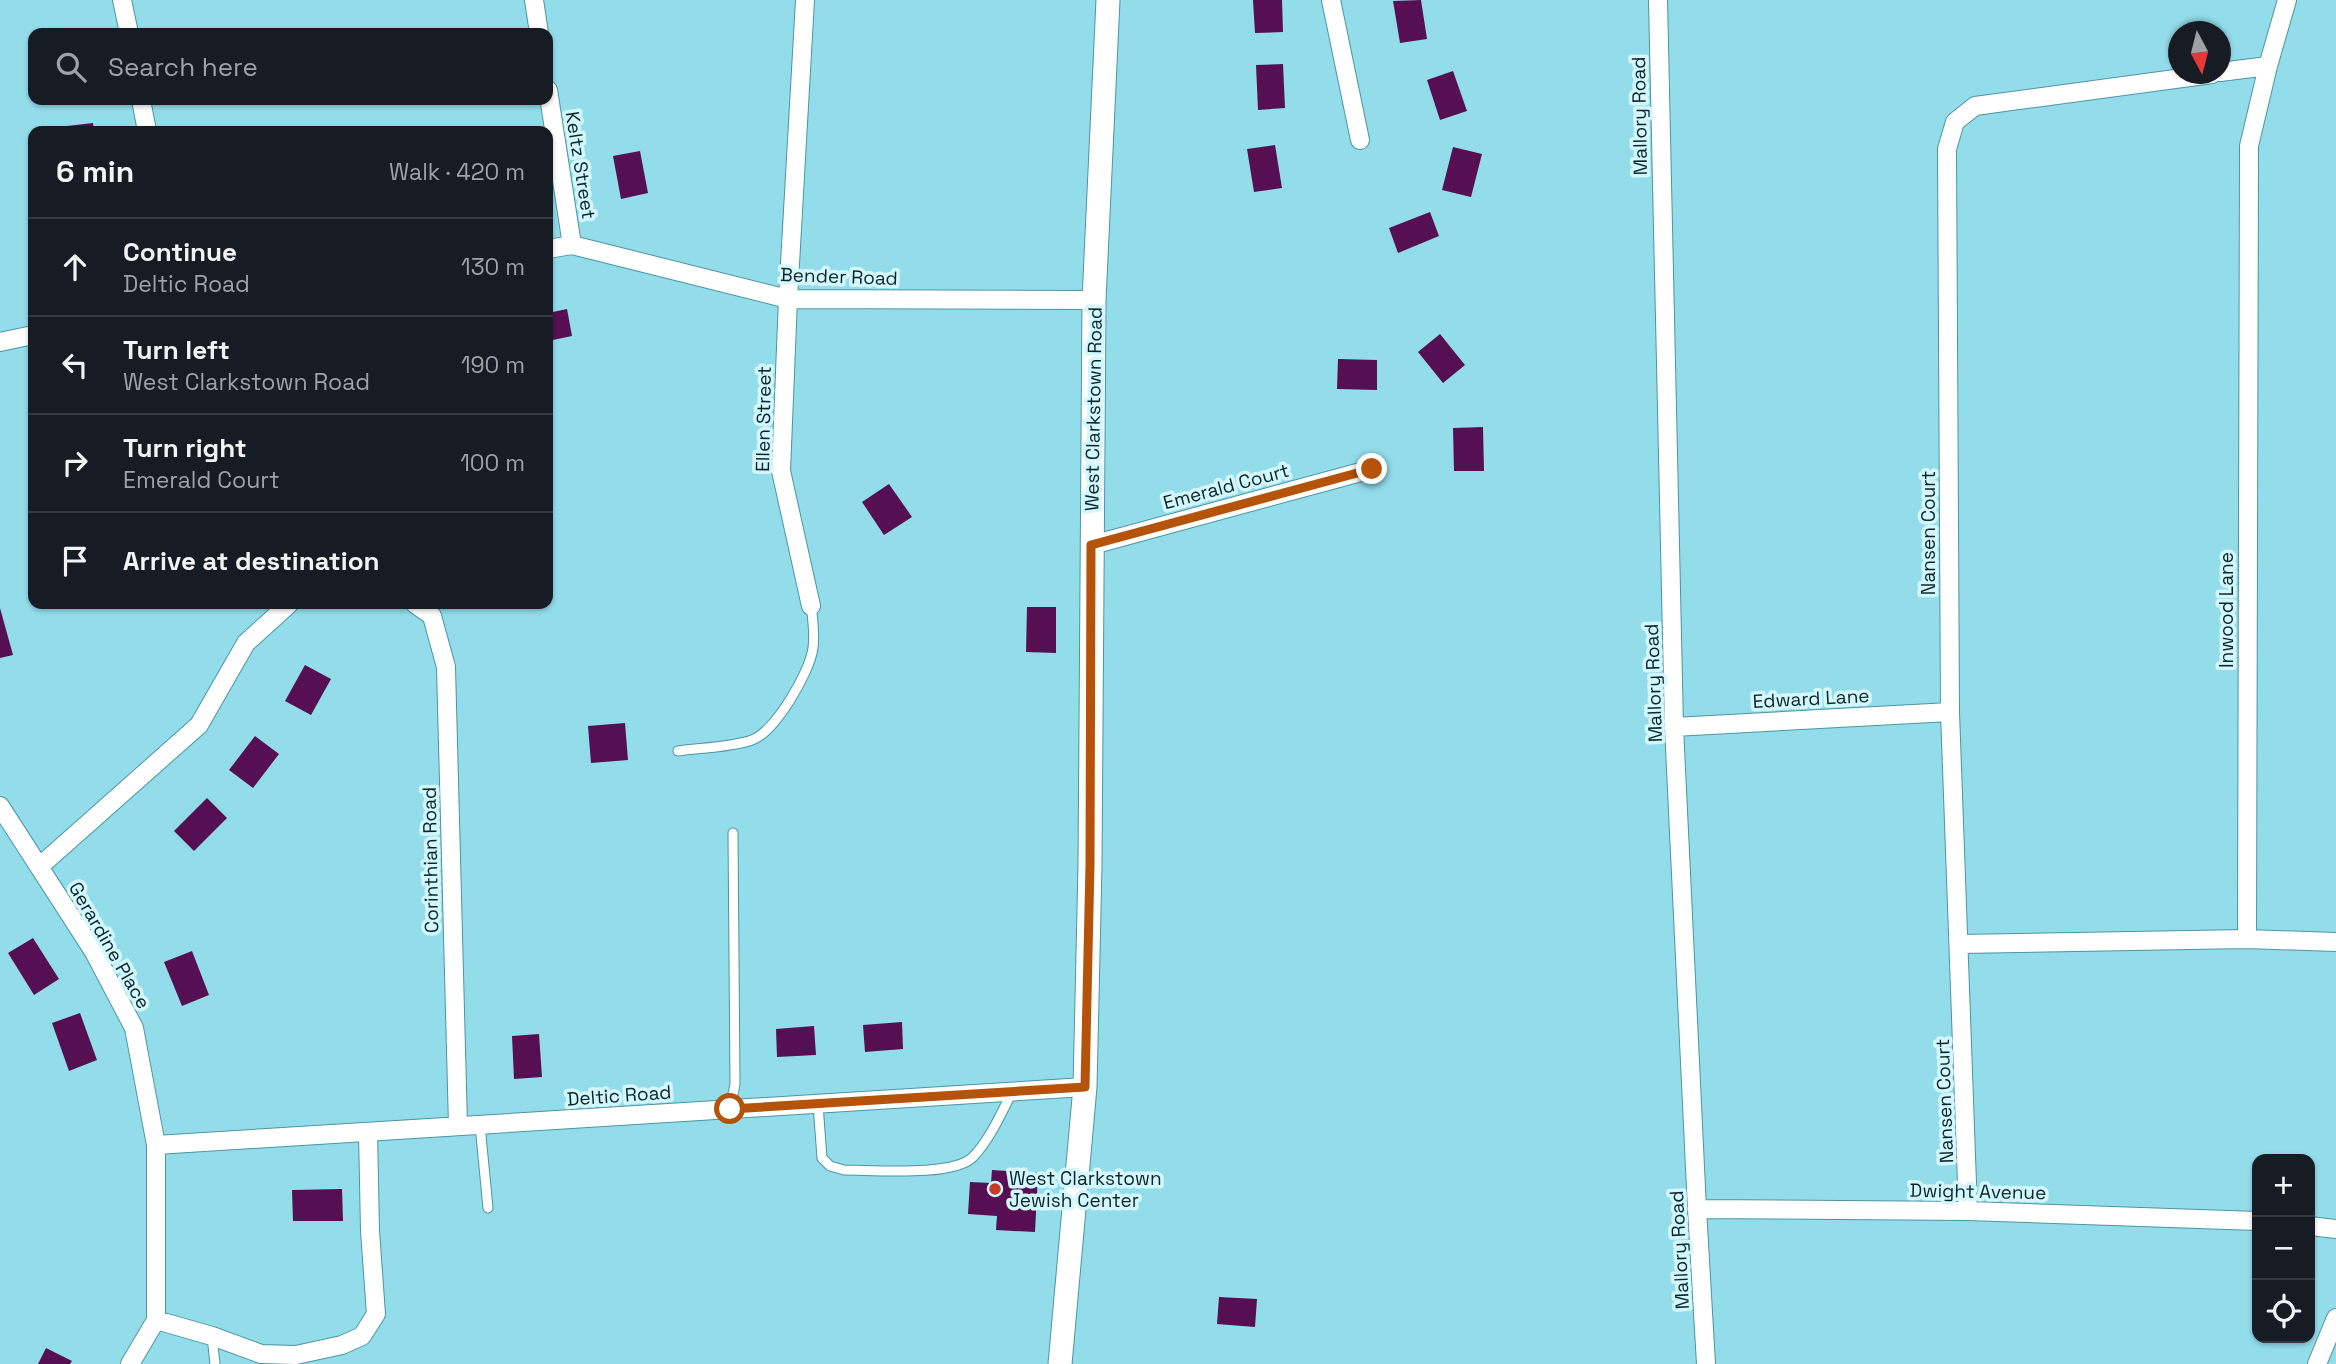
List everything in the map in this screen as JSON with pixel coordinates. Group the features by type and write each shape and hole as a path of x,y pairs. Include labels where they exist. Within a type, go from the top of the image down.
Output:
{"street":[{"path":"122,0 128,28"},
{"path":"534,0 538,28"},
{"name":"Ellen Street","path":"805,0 781,471 811,606"},
{"name":"West Clarkstown Road","path":"1060,1364 1085,1087 1090,865 1094,300 1108,0"},
{"path":"1331,0 1360,140"},
{"name":"Mallory Road","path":"1658,0 1674,727 1706,1364"},
{"name":"Inwood Lane","path":"2247,939 2249,146 2287,0"},
{"path":"2231,71 2268,66"},
{"name":"Nansen Court","path":"1968,1211 1950,712 1947,149 1955,122 1975,106 2168,80"},
{"path":"142,105 146,126"},
{"name":"Keltz Street","path":"550,105 572,245"},
{"name":"Bender Road","path":"553,248 572,245 788,299 1094,300"},
{"path":"0,342 28,336"},
{"name":"Emerald Court","path":"1091,545 1372,469"},
{"path":"39,867 199,725 246,643 283,609"},
{"name":"Corinthian Road","path":"422,609 432,616 446,667 458,1126"},
{"name":"Edward Lane","path":"1674,727 1950,712"},
{"name":"Gerardine Place","path":"0,806 94,951 134,1028 156,1145 156,1320 131,1364"},
{"path":"1960,944 2247,939 2336,942"},
{"name":"Deltic Road","path":"156,1145 1085,1087"},
{"path":"156,1320 261,1354 296,1355 342,1345 362,1336 376,1314 370,1231 368,1132"},
{"name":"Dwight Avenue","path":"1697,1209 1968,1211 2252,1221"},
{"path":"2315,1227 2336,1229"},
{"path":"2317,1364 2336,1318"}],"lane":[{"name":"Ellen Street","path":"678,751 754,740 770,725 801,684 813,650 811,606"},
{"path":"730,1109 735,1084 733,833"},
{"path":"818,1104 822,1158 830,1166 844,1170 933,1170 958,1166 972,1158 993,1127 1012,1091"},
{"path":"480,1125 488,1208"},
{"path":"212,1336 215,1364"}],"building":[{"path":"1253,0 1282,0 1283,32 1255,33"},
{"path":"1421,0 1427,39 1400,43 1393,1"},
{"path":"1283,64 1285,108 1258,110 1256,65"},
{"path":"1453,71 1467,111 1440,120 1427,80"},
{"path":"93,123 93,126 67,126"},
{"path":"1275,145 1282,188 1254,192 1247,149"},
{"path":"1453,147 1482,154 1471,197 1442,190"},
{"path":"640,151 648,193 621,199 613,156"},
{"path":"1430,212 1439,236 1398,253 1389,228"},
{"path":"567,309 572,336 553,340 553,312"},
{"path":"1440,334 1465,365 1443,383 1418,352"},
{"path":"1338,359 1377,360 1377,390 1337,389"},
{"path":"1483,427 1484,471 1454,471 1453,428"},
{"path":"889,484 912,517 884,535 862,502"},
{"path":"1027,607 1056,607 1056,653 1026,652"},
{"path":"0,608 13,655 0,658"},
{"path":"305,665 331,679 311,715 285,701"},
{"path":"625,723 628,760 591,763 588,726"},
{"path":"255,736 279,754 253,788 229,770"},
{"path":"207,798 227,818 194,851 174,831"},
{"path":"33,938 59,979 34,995 8,953"},
{"path":"192,951 209,995 182,1006 164,962"},
{"path":"80,1013 97,1060 69,1071 52,1023"},
{"path":"902,1022 903,1049 865,1052 863,1025"},
{"path":"814,1026 816,1055 777,1057 776,1029"},
{"path":"539,1034 542,1077 514,1079 512,1036"},
{"path":"992,1170 1038,1173 1035,1232 996,1230 997,1216 968,1214 970,1182 991,1183"},
{"path":"342,1189 343,1221 293,1221 292,1190"},
{"path":"1219,1297 1257,1299 1255,1327 1217,1324"},
{"path":"46,1348 72,1361 70,1364 38,1364"}],"place":[{"name":"West Clarkstown Jewish Center","path":"995,1189"}],"route":[{"path":"730,1109 1085,1087 1090,865 1091,545 1372,469"}]}
